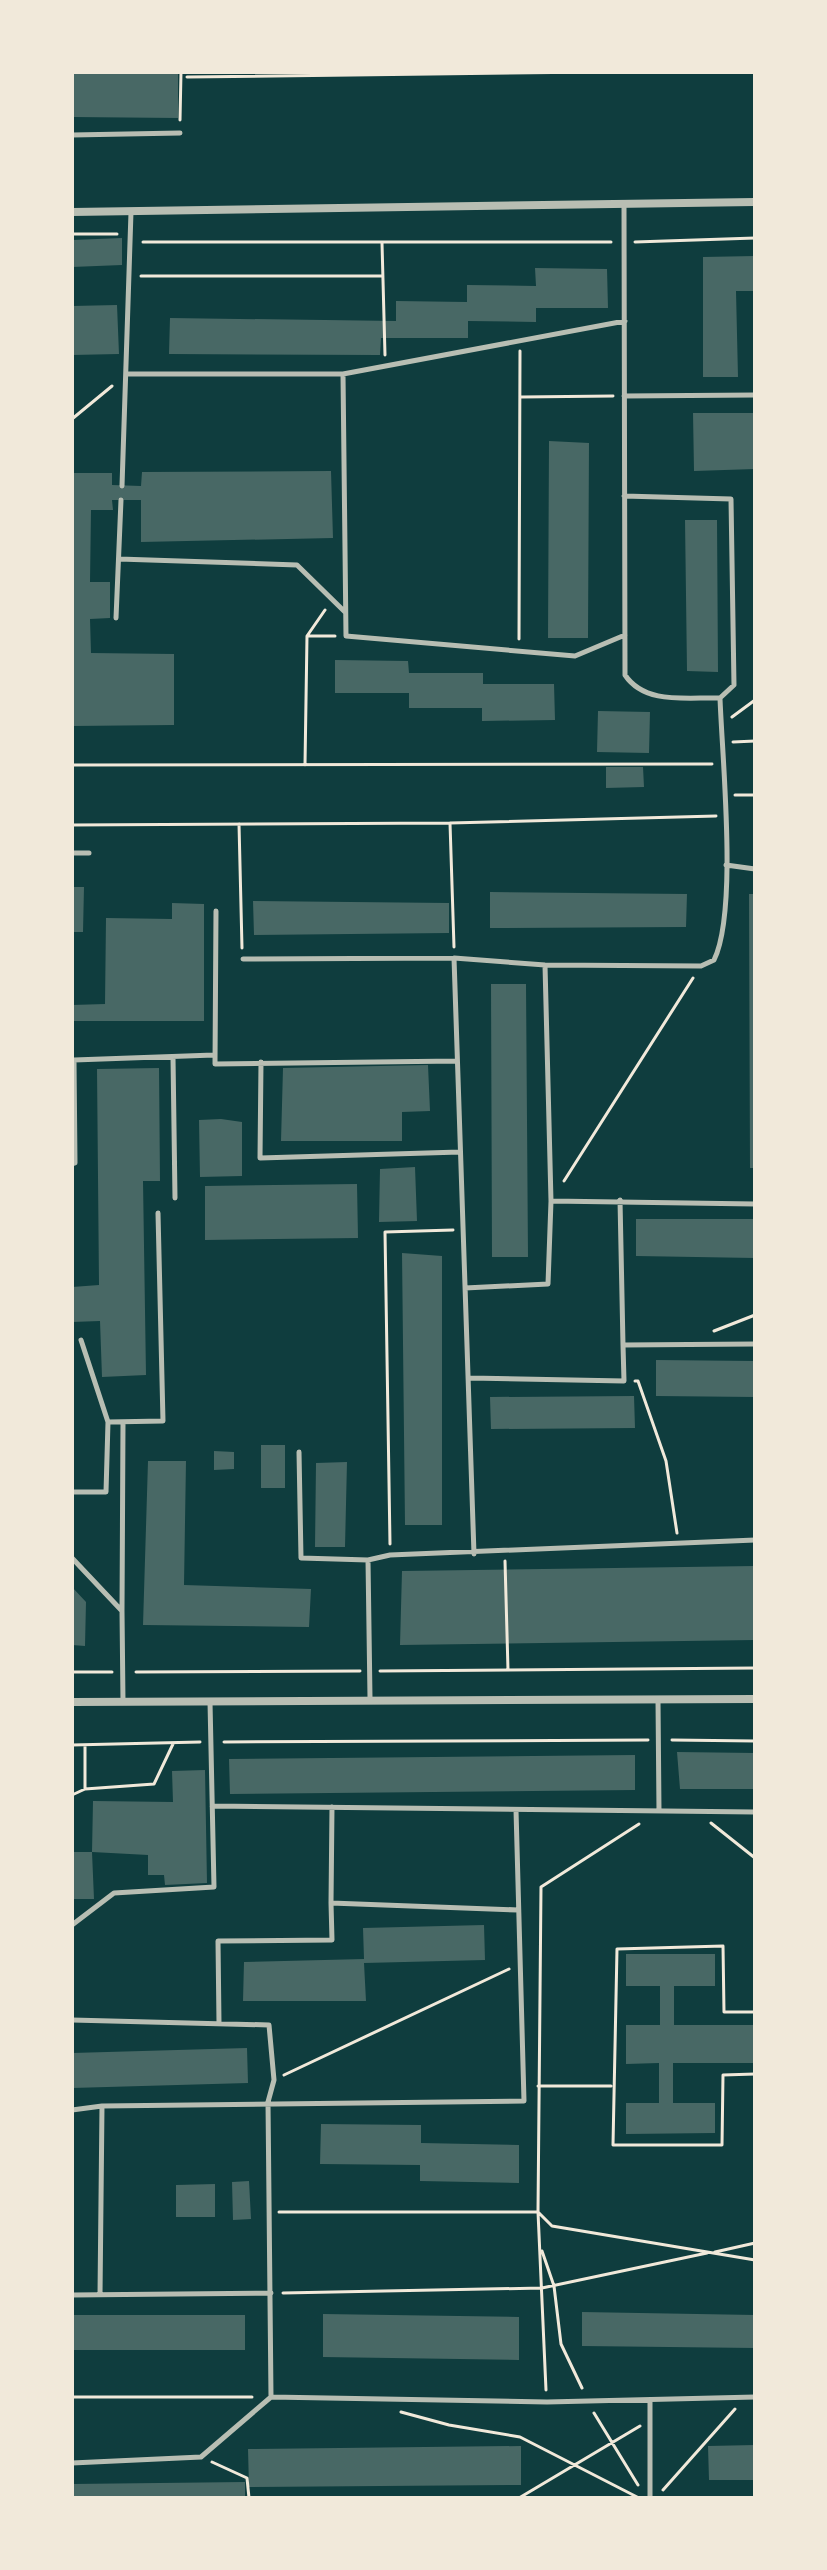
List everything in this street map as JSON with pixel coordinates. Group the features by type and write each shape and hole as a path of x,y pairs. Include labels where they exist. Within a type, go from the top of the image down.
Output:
{"street":[{"path":"72,212 755,202"},
{"path":"72,1702 370,1698 755,1699"}],"lane":[{"path":"72,135 180,133"},
{"path":"624,206 625,321 624,396 624,496 625,675 635,689 649,696 720,698 734,685 731,499 624,496"},
{"path":"122,486 131,211"},
{"path":"127,374 343,374 625,321"},
{"path":"343,374 346,636 575,656 625,635"},
{"path":"624,396 755,395"},
{"path":"116,618 121,500"},
{"path":"119,559 297,565 345,612"},
{"path":"243,959 454,958 545,965 701,966 714,960 722,944 726,865 720,698"},
{"path":"72,853 89,853"},
{"path":"726,865 755,869"},
{"path":"216,911 215,1064 457,1061"},
{"path":"454,958 474,1554"},
{"path":"465,1288 548,1284 551,1201 545,965"},
{"path":"72,1164 75,1163 74,1060 214,1055"},
{"path":"173,1057 175,1198"},
{"path":"261,1062 260,1158 460,1152"},
{"path":"470,1378 624,1381 620,1200"},
{"path":"551,1201 755,1204"},
{"path":"108,1422 163,1421 158,1213"},
{"path":"72,1492 106,1492 108,1422 81,1340"},
{"path":"623,1345 755,1344"},
{"path":"123,1423 123,1702"},
{"path":"299,1452 301,1558 368,1560 390,1555 505,1553 755,1540"},
{"path":"72,1558 122,1611"},
{"path":"368,1560 370,1698"},
{"path":"658,1698 659,1811"},
{"path":"72,1925 114,1893 214,1887 210,1702"},
{"path":"212,1806 755,1812"},
{"path":"219,2023 218,1941 332,1940 332,1807"},
{"path":"72,2110 102,2106 268,2102 524,2101 516,1810"},
{"path":"331,1903 518,1910"},
{"path":"72,2020 269,2025 274,2080 268,2102 271,2397"},
{"path":"100,2295 102,2106"},
{"path":"72,2295 271,2293"},
{"path":"72,2463 201,2457 271,2397 547,2402 755,2397"},
{"path":"650,2400 651,2498"}],"path":[{"path":"180,133 181,72"},
{"path":"187,77 597,72"},
{"path":"72,234 121,234 151,244 624,242 755,238"},
{"path":"382,243 385,366"},
{"path":"129,276 383,276"},
{"path":"519,651 520,341"},
{"path":"72,419 127,374"},
{"path":"521,397 624,396"},
{"path":"305,765 307,636 332,599"},
{"path":"307,636 346,636"},
{"path":"721,725 755,700"},
{"path":"722,742 755,741"},
{"path":"72,765 722,764"},
{"path":"723,795 755,795"},
{"path":"72,825 450,823 724,816"},
{"path":"450,823 454,958"},
{"path":"239,824 243,959"},
{"path":"551,1201 701,966"},
{"path":"390,1555 385,1232 461,1230"},
{"path":"710,1333 755,1315"},
{"path":"624,1381 638,1381 666,1461 679,1544"},
{"path":"505,1553 508,1670"},
{"path":"72,1672 755,1668"},
{"path":"72,1745 174,1742 755,1741"},
{"path":"72,1795 85,1789 154,1784 174,1742"},
{"path":"85,1745 85,1789"},
{"path":"547,2402 538,2212 541,1887 659,1811"},
{"path":"695,1811 755,1858"},
{"path":"755,2012 724,2012 723,1946 617,1949 613,2145 722,2145 723,2075 755,2074"},
{"path":"274,2080 519,1965"},
{"path":"538,2086 612,2086"},
{"path":"271,2212 538,2212 552,2226 755,2260"},
{"path":"540,2243 554,2286 561,2344 610,2444 651,2498 746,2397"},
{"path":"271,2293 542,2288 755,2243"},
{"path":"72,2397 271,2397"},
{"path":"390,2409 449,2425 520,2437 639,2498"},
{"path":"519,2498 650,2420"},
{"path":"201,2457 247,2478 249,2498"}],"building":[{"path":"72,72 178,72 178,118 72,117"},
{"path":"122,238 122,265 72,267 72,240"},
{"path":"755,256 755,291 736,291 738,377 703,377 703,257"},
{"path":"535,268 607,269 608,308 536,308 536,322 468,321 468,338 381,338 380,355 169,354 170,318 396,321 396,301 467,302 467,285 536,286"},
{"path":"117,305 119,354 72,355 72,306"},
{"path":"693,413 755,413 755,469 694,471"},
{"path":"549,441 589,443 588,638 548,638"},
{"path":"331,471 333,538 141,542 141,500 112,500 113,510 91,510 90,582 110,582 110,618 90,619 91,653 174,654 174,725 72,726 72,473 112,473 112,485 141,486 142,472"},
{"path":"685,520 717,520 718,672 687,671"},
{"path":"335,660 408,661 409,673 483,673 483,684 554,684 555,720 482,721 482,708 409,708 409,693 335,693"},
{"path":"598,711 650,712 649,753 597,752"},
{"path":"606,767 643,767 644,787 606,788"},
{"path":"72,887 84,887 83,932 72,932"},
{"path":"490,892 687,894 686,927 490,928"},
{"path":"749,894 755,894 755,1168 750,1168"},
{"path":"253,901 449,903 449,933 254,935"},
{"path":"172,903 204,904 204,1021 72,1021 72,1005 105,1004 106,918 172,919"},
{"path":"491,984 526,984 528,1257 492,1257"},
{"path":"428,1065 430,1111 402,1112 402,1141 281,1141 283,1068"},
{"path":"159,1068 160,1181 143,1181 146,1375 102,1377 100,1321 72,1322 72,1287 99,1285 97,1069"},
{"path":"199,1120 242,1122 242,1176 200,1177"},
{"path":"415,1167 417,1221 379,1222 380,1169"},
{"path":"357,1184 358,1238 205,1240 205,1186"},
{"path":"636,1219 755,1219 755,1258 636,1256"},
{"path":"402,1253 442,1256 442,1525 405,1525"},
{"path":"656,1360 755,1361 755,1397 656,1396"},
{"path":"634,1396 635,1428 491,1429 490,1397"},
{"path":"261,1445 285,1445 285,1488 261,1488"},
{"path":"214,1451 234,1452 234,1469 214,1470"},
{"path":"148,1461 186,1461 184,1585 311,1589 309,1627 143,1625"},
{"path":"347,1462 345,1547 315,1547 316,1463"},
{"path":"755,1566 755,1640 400,1645 402,1571"},
{"path":"72,1587 86,1602 85,1646 72,1645"},
{"path":"677,1752 755,1753 755,1789 680,1789"},
{"path":"635,1755 635,1790 230,1794 229,1759"},
{"path":"205,1770 207,1883 165,1885 164,1875 148,1875 148,1855 92,1852 93,1801 173,1802 172,1771"},
{"path":"72,1852 92,1852 94,1899 72,1899"},
{"path":"484,1925 485,1960 364,1963 366,2001 243,2001 244,1962 364,1959 363,1928"},
{"path":"626,1954 715,1954 715,1986 674,1986 674,2025 753,2025 753,2063 673,2063 673,2103 715,2103 715,2133 626,2134 626,2103 659,2103 659,2063 626,2064 626,2025 660,2025 660,1986 626,1986"},
{"path":"247,2048 248,2083 72,2088 72,2053"},
{"path":"321,2124 421,2125 421,2143 519,2145 519,2183 420,2181 420,2165 320,2164"},
{"path":"249,2181 251,2219 233,2220 232,2182"},
{"path":"215,2184 215,2217 176,2217 176,2185"},
{"path":"582,2312 755,2315 755,2348 582,2346"},
{"path":"323,2314 519,2317 519,2360 323,2357"},
{"path":"72,2315 245,2315 245,2350 72,2350"},
{"path":"755,2445 755,2480 709,2480 708,2446"},
{"path":"521,2446 521,2485 249,2487 248,2449"},
{"path":"245,2482 245,2498 72,2498 72,2484"}]}
